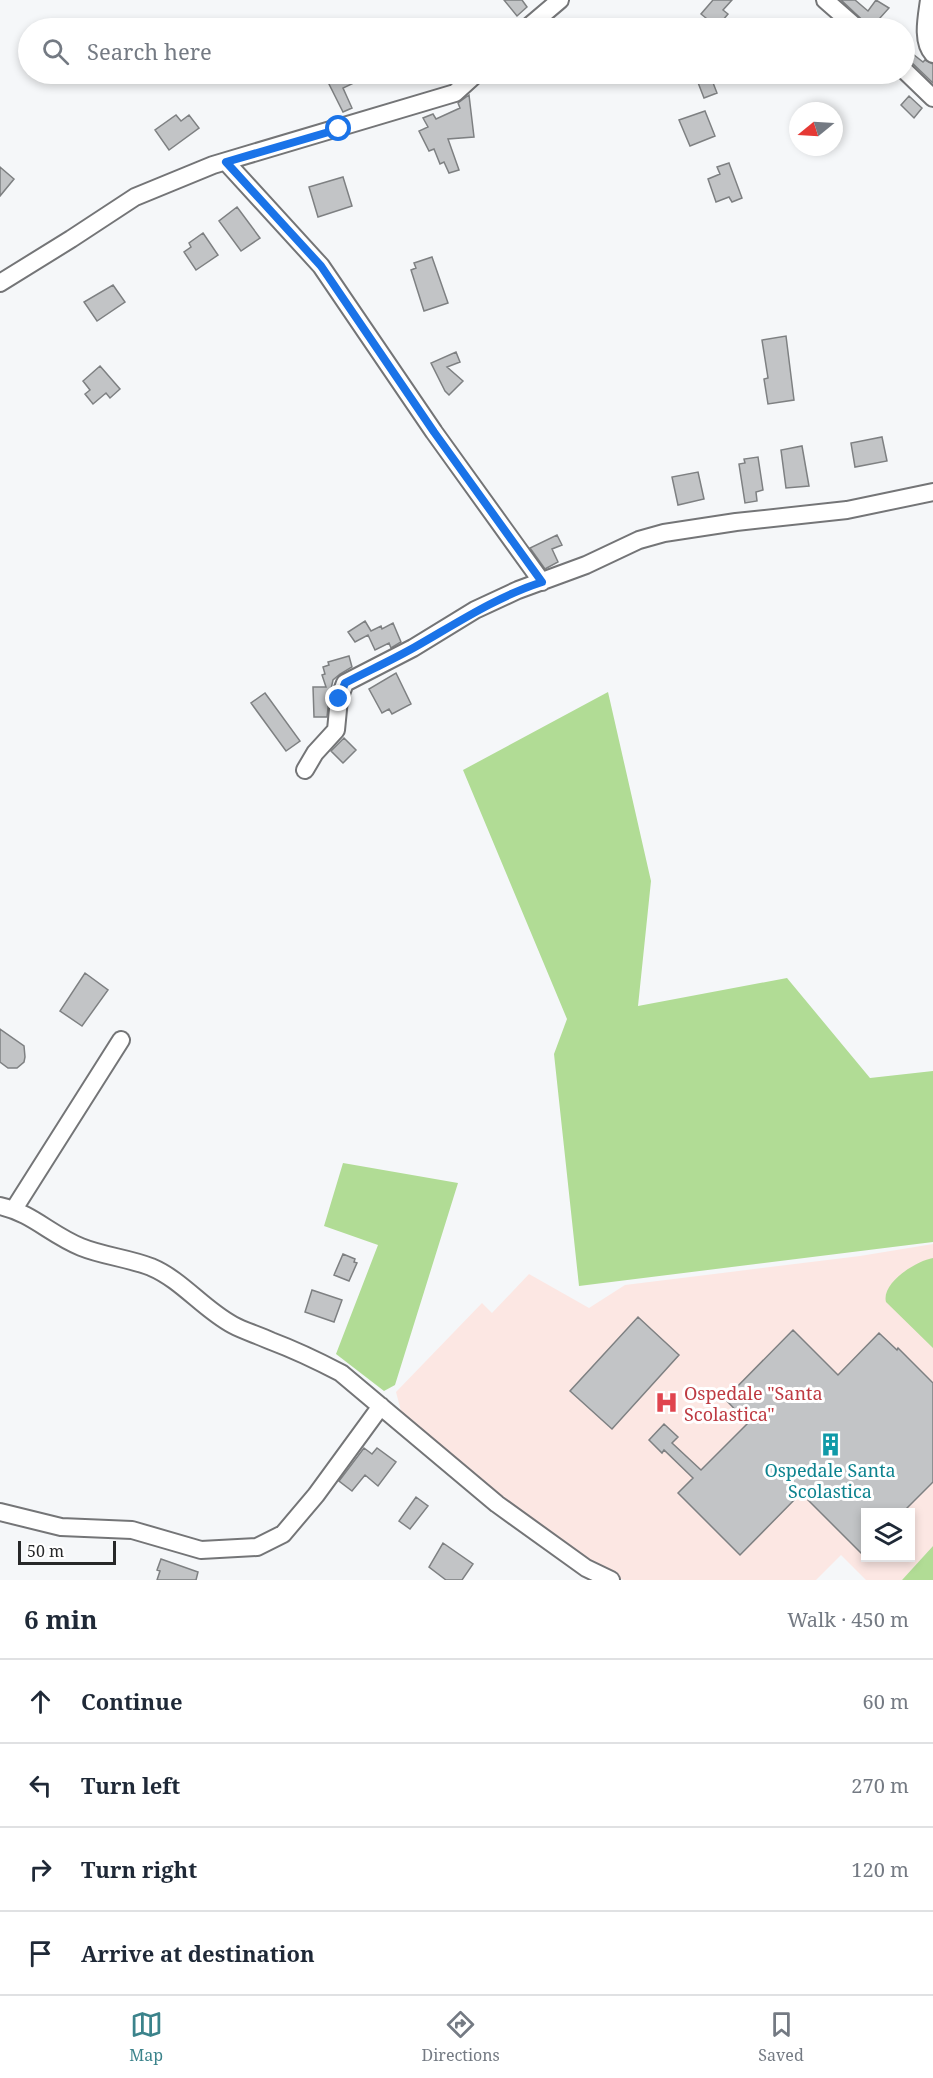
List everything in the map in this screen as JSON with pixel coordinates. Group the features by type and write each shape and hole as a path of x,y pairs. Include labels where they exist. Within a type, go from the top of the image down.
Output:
{"street":[{"path":"539,18 560,0"},
{"path":"825,0 845,18"},
{"path":"928,0 925,28 929,50 933,54"},
{"path":"915,81 933,98"},
{"path":"0,283 135,196 226,162 455,93 465,84"},
{"path":"226,162 321,266 434,432 542,582"},
{"path":"305,770 315,753 336,730 339,699 345,683 413,648 475,610 518,590 586,565 639,540 664,533 736,522 847,510 933,492"},
{"path":"121,1040 7,1208 36,1220 82,1248 126,1258 153,1268 180,1284 234,1326 320,1362 341,1374 497,1504 586,1568 611,1580"},
{"path":"0,1512 61,1527 132,1530 201,1550 257,1547 283,1534 316,1495 381,1406"}],"shaded area":[{"name":"Ospedale \"Santa Scolastica\"","path":"933,1244 933,1546 902,1580 866,1580 841,1555 816,1580 624,1580 598,1571 464,1469 402,1415 396,1392 482,1303 492,1313 529,1274 589,1308 625,1285 860,1256"}],"green space":[{"path":"608,692 651,881 638,1006 787,978 870,1078 933,1071 933,1242 579,1286 554,1054 567,1019 463,770"},
{"path":"343,1163 458,1183 395,1385 384,1391 336,1354 378,1245 324,1226"},
{"path":"933,1258 933,1348 886,1302 886,1295 901,1274 918,1263"},
{"path":"933,1546 933,1580 902,1580"}],"building":[{"path":"504,0 522,0 527,7 517,16"},
{"path":"713,0 732,0 723,10 728,14 725,18 706,18 701,14"},
{"path":"841,0 855,0 868,11 876,0 889,8 880,18 860,18"},
{"path":"915,56 923,62 925,60 933,64 933,83 915,66"},
{"path":"329,84 352,84 343,88 352,108 343,112"},
{"path":"699,84 714,84 717,93 704,98"},
{"path":"469,95 474,137 448,139 459,170 449,173 444,162 440,164 434,149 429,151 419,131 428,127 423,118 433,114 436,119 460,108 458,103"},
{"path":"909,96 922,108 914,118 901,105"},
{"path":"705,111 715,136 690,146 679,120"},
{"path":"176,115 181,121 189,115 199,128 169,150 155,130"},
{"path":"729,163 742,198 732,202 729,197 716,202 708,179 720,174 717,167"},
{"path":"0,167 14,179 0,196"},
{"path":"343,177 352,206 318,217 309,187"},
{"path":"237,207 260,238 241,251 219,221"},
{"path":"203,233 218,255 196,270 184,252 191,247 189,243"},
{"path":"432,257 448,303 424,311 411,270 416,268 414,263"},
{"path":"113,285 125,302 97,321 84,302"},
{"path":"786,336 794,400 768,404 764,379 768,378 762,340"},
{"path":"456,352 460,362 447,367 463,381 449,395 431,363"},
{"path":"100,366 120,389 110,398 106,393 93,404 85,394 90,390 83,381"},
{"path":"882,437 887,461 855,467 851,443"},
{"path":"802,446 809,486 786,488 781,450"},
{"path":"758,457 763,490 756,492 757,501 745,503 739,464 745,463 744,459"},
{"path":"698,472 704,499 678,505 672,477"},
{"path":"557,535 562,545 552,549 558,562 545,569 530,548"},
{"path":"365,621 371,631 381,626 382,629 393,623 401,642 391,648 389,643 375,650 368,635 355,642 348,632"},
{"path":"349,656 352,667 333,680 327,717 314,717 313,687 326,687 322,675 325,674 323,667 329,665 328,662"},
{"path":"396,673 411,704 392,714 389,709 382,713 369,689"},
{"path":"265,693 300,741 286,751 251,703"},
{"path":"344,738 356,750 343,763 331,751"},
{"path":"85,973 108,990 82,1026 60,1011"},
{"path":"0,1029 24,1046 24,1062 17,1068 8,1068 0,1062"},
{"path":"343,1254 355,1259 354,1262 357,1263 349,1281 334,1275"},
{"path":"312,1290 342,1300 334,1322 305,1312"},
{"path":"638,1317 679,1355 612,1429 570,1391"},
{"name":"Ospedale Santa Scolastica","path":"793,1330 838,1375 879,1333 897,1350 898,1348 933,1383 933,1482 907,1508 861,1508 861,1553 801,1493 740,1555 678,1493 693,1478 664,1450 662,1453 649,1440 664,1424 678,1437 672,1443 701,1470 748,1423 725,1399"},
{"path":"364,1448 372,1454 377,1448 396,1462 378,1486 365,1475 352,1491 339,1481"},
{"path":"416,1497 428,1506 410,1529 399,1521"},
{"path":"443,1543 473,1564 462,1580 446,1580 429,1567"},
{"path":"161,1559 198,1572 196,1580 157,1580 160,1571 157,1570"}],"place":[{"name":"Ospedale \"Santa Scolastica\"","path":"666,1403"},
{"name":"Ospedale Santa Scolastica","path":"830,1444"}],"route":[{"path":"339,129 226,162 277,215 321,266 434,432 542,582 518,590 475,610 413,648 345,683 339,699"}]}
